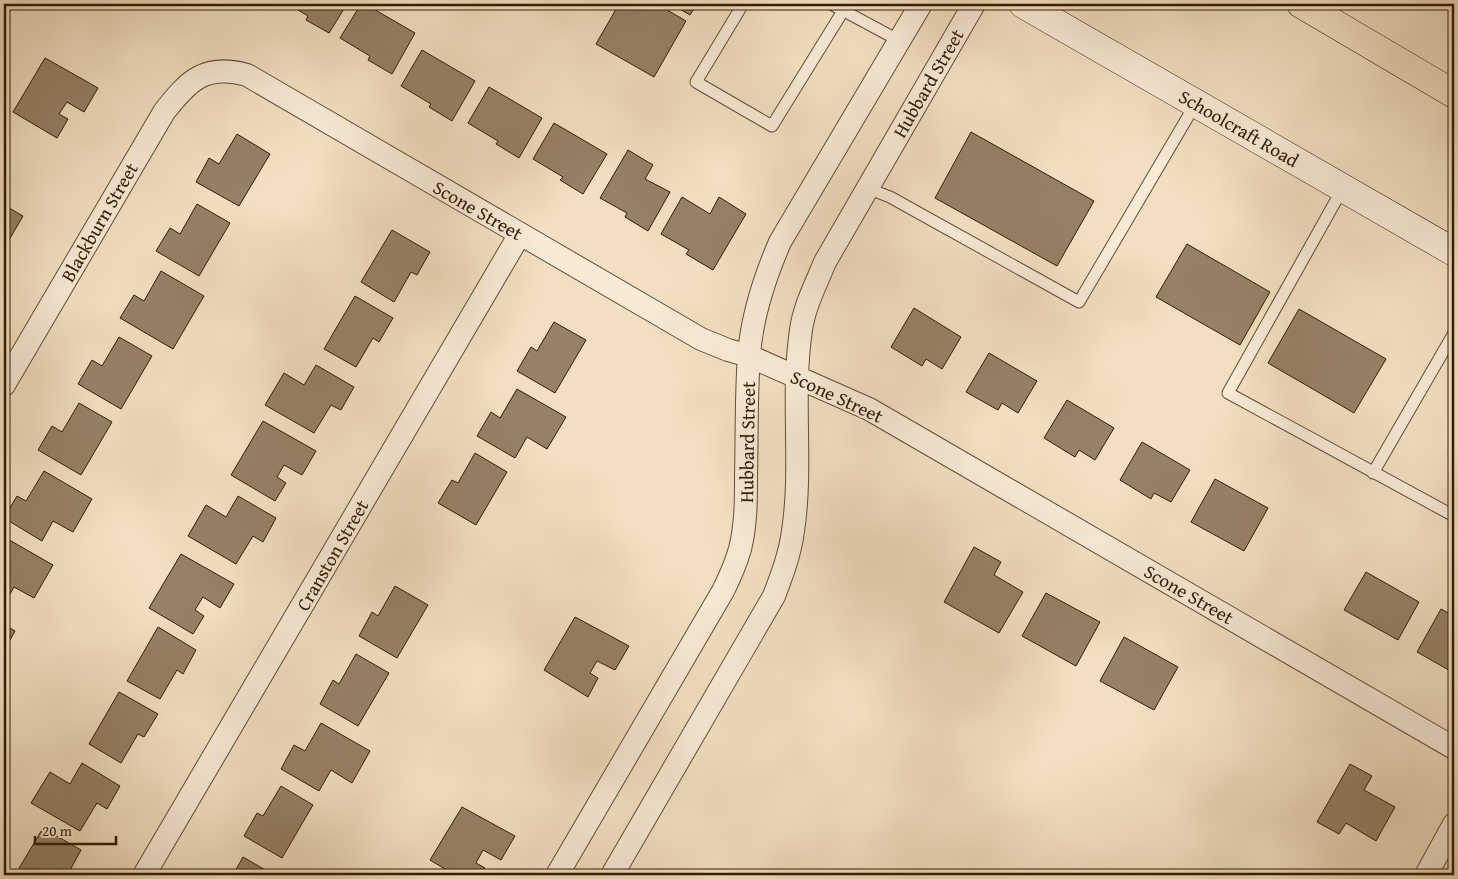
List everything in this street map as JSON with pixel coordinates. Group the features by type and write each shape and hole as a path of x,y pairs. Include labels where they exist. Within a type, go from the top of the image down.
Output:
{"highway":[{"path":"1301,4 1454,94"}],"main road":[{"name":"Schoolcraft Road","path":"1024,4 1454,252"}],"street":[{"name":"Hubbard Street","path":"557,875 723,591 733,570 746,520 749,356 758,299 780,242 921,4"},
{"name":"Hubbard Street","path":"612,875 774,596 785,569 793,531 797,482 797,376 801,329 810,300 825,262 974,4"},
{"name":"Scone Street","path":"209,73 235,71 247,75 701,339 749,356 869,409 1454,748"},
{"name":"Blackburn Street","path":"4,385 164,112 186,85 200,76 209,73"},
{"name":"Cranston Street","path":"144,875 520,234"},
{"path":"1426,875 1454,824"}],"lane":[{"path":"744,4 696,82 772,126 843,10"},
{"path":"831,4 900,41"},
{"path":"867,188 890,197 1079,302 1196,103"},
{"path":"1343,188 1228,393 1454,516"},
{"path":"1373,473 1454,333"}],"building":[{"path":"288,4 347,4 329,33 306,20 308,16"},
{"path":"361,4 365,4 415,33 392,74 368,60 370,56 340,38"},
{"path":"619,4 657,4 686,21 654,77 596,44"},
{"path":"671,4 697,4 690,15"},
{"path":"422,50 475,81 452,121 429,107 431,104 401,86"},
{"path":"45,58 98,88 84,112 67,102 59,114 68,119 57,138 13,112"},
{"path":"489,87 542,118 519,158 496,144 498,141 468,123"},
{"path":"554,123 607,154 583,194 560,180 563,177 533,159"},
{"path":"971,132 1094,201 1057,266 935,198"},
{"path":"237,134 270,154 239,206 196,182 209,158 219,164"},
{"path":"628,150 653,165 645,179 670,192 648,231 625,217 627,213 600,198"},
{"path":"682,197 710,214 719,197 746,214 713,270 686,254 689,250 661,234"},
{"path":"197,204 230,223 199,276 156,251 170,228 180,234"},
{"path":"4,205 23,216 9,240 4,237"},
{"path":"392,230 430,252 417,275 411,272 394,302 361,282"},
{"path":"1187,244 1270,292 1240,345 1156,297"},
{"path":"161,271 204,296 173,349 120,318 134,295 144,301"},
{"path":"355,296 393,318 379,342 373,338 356,367 324,349"},
{"path":"914,308 961,337 942,369 926,359 922,366 891,347"},
{"path":"1299,309 1386,359 1354,413 1268,363"},
{"path":"554,322 586,340 555,393 517,371 531,347 537,351"},
{"path":"119,337 152,356 121,409 78,384 92,360 102,366"},
{"path":"989,353 1037,381 1018,413 1002,403 998,410 966,392"},
{"path":"316,365 354,387 341,410 331,405 314,433 265,405 284,373 304,385"},
{"path":"517,389 566,417 547,449 527,437 515,458 477,436 491,412 500,418"},
{"path":"1067,400 1114,428 1095,460 1079,450 1075,457 1044,438"},
{"path":"79,403 112,422 81,475 38,450 52,426 62,432"},
{"path":"263,421 316,451 302,475 284,465 277,477 286,483 275,501 231,475"},
{"path":"1142,442 1190,470 1171,502 1154,493 1151,499 1120,480"},
{"path":"1454,445 1454,460 1448,456"},
{"path":"475,453 507,472 476,525 438,503 452,480 458,483"},
{"path":"44,471 92,499 73,532 53,521 42,541 4,518 17,496 26,501"},
{"path":"1215,479 1268,508 1244,551 1191,522"},
{"path":"238,496 276,518 263,542 253,536 236,564 188,536 206,505 226,517"},
{"path":"4,537 53,565 34,598 14,587 4,605"},
{"path":"974,547 1001,562 994,575 1023,592 999,633 944,602"},
{"path":"181,554 234,584 220,608 203,597 195,610 204,616 193,634 149,608"},
{"path":"1366,572 1419,602 1398,640 1344,610"},
{"path":"395,586 428,605 397,658 359,636 372,612 378,616"},
{"path":"1046,593 1100,622 1076,666 1022,636"},
{"path":"1441,609 1454,616 1454,673 1417,652"},
{"path":"575,617 629,646 615,670 597,661 590,673 598,678 588,697 544,670"},
{"path":"4,625 15,631 4,651"},
{"path":"158,627 196,650 183,674 177,670 160,699 127,681"},
{"path":"1124,637 1178,667 1154,710 1100,681"},
{"path":"356,654 389,673 358,726 320,704 333,680 339,684"},
{"path":"119,692 158,714 144,737 138,734 121,763 89,744"},
{"path":"321,723 370,751 352,783 331,770 319,791 281,769 294,745 305,751"},
{"path":"82,763 120,786 107,809 97,803 80,831 31,803 50,772 70,784"},
{"path":"1350,764 1372,776 1364,790 1395,807 1376,841 1346,823 1339,834 1317,822"},
{"path":"281,786 313,805 282,858 244,836 257,813 263,816"},
{"path":"462,807 515,836 501,860 483,850 476,863 485,868 480,875 455,875 430,860"},
{"path":"43,828 81,850 68,874 62,870 59,875 15,875"},
{"path":"243,857 274,875 233,875"}]}
